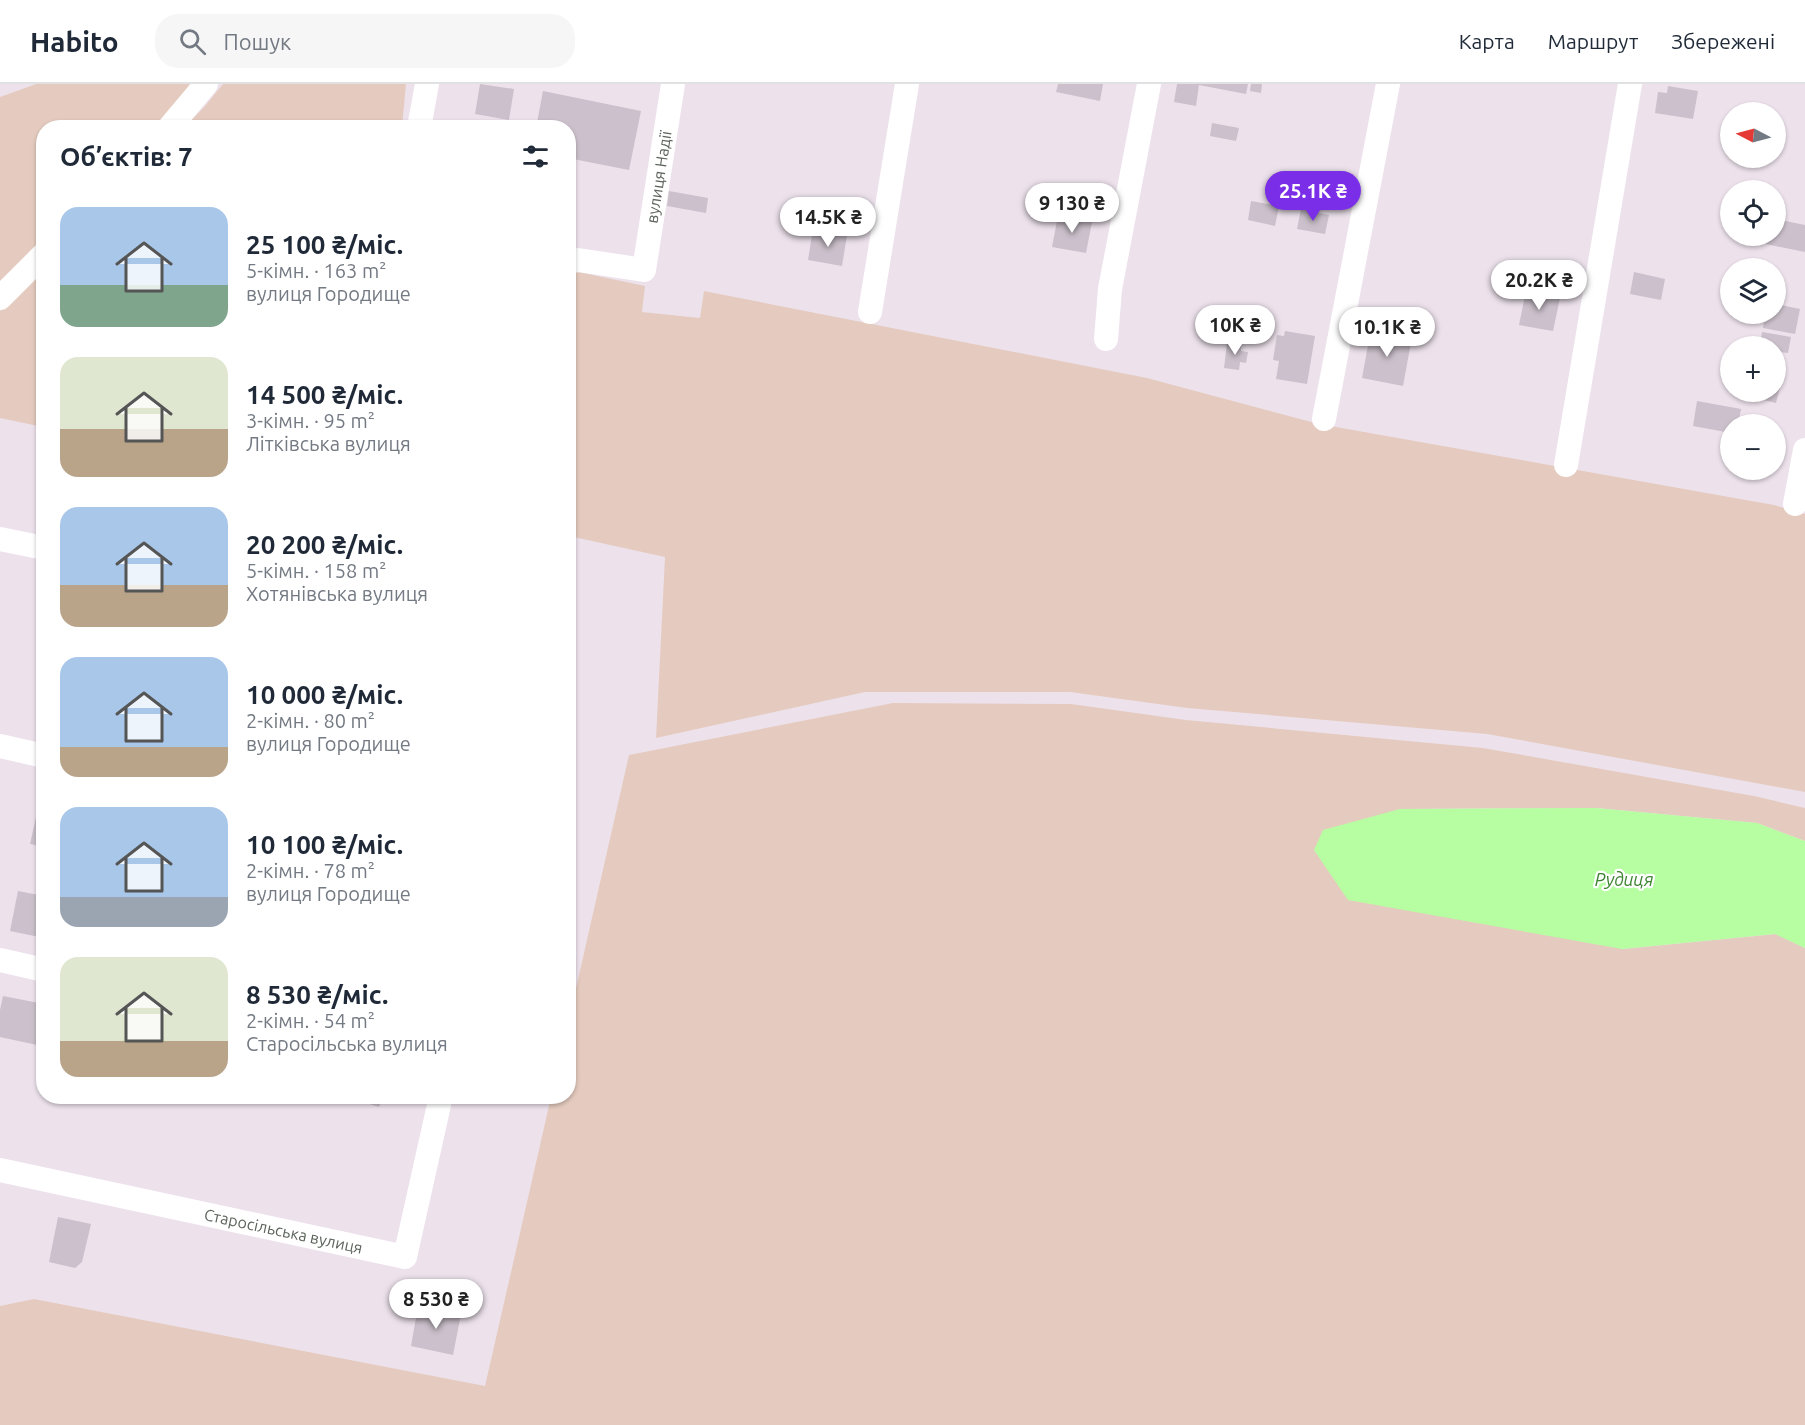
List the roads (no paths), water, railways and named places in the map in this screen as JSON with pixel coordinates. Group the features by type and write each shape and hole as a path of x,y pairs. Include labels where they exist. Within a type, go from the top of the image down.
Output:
{"street":[{"path":"176,120 206,84"},
{"path":"420,120 427,84"},
{"name":"вулиця Надії","path":"576,260 644,270 673,84"},
{"path":"870,312 907,84"},
{"path":"1106,339 1110,289 1149,84"},
{"path":"1324,419 1388,84"},
{"path":"1566,465 1630,84"},
{"path":"0,298 36,262"},
{"path":"1795,504 1805,450"},
{"path":"0,539 36,546"},
{"path":"0,746 36,754"},
{"path":"0,960 36,968"},
{"name":"Старосільська вулиця","path":"0,1170 405,1257 439,1104"}],"water":[{"name":"Рудиця","path":"1596,808 1757,823 1805,841 1805,948 1775,934 1622,949 1348,900 1314,850 1323,830 1400,809"}]}
